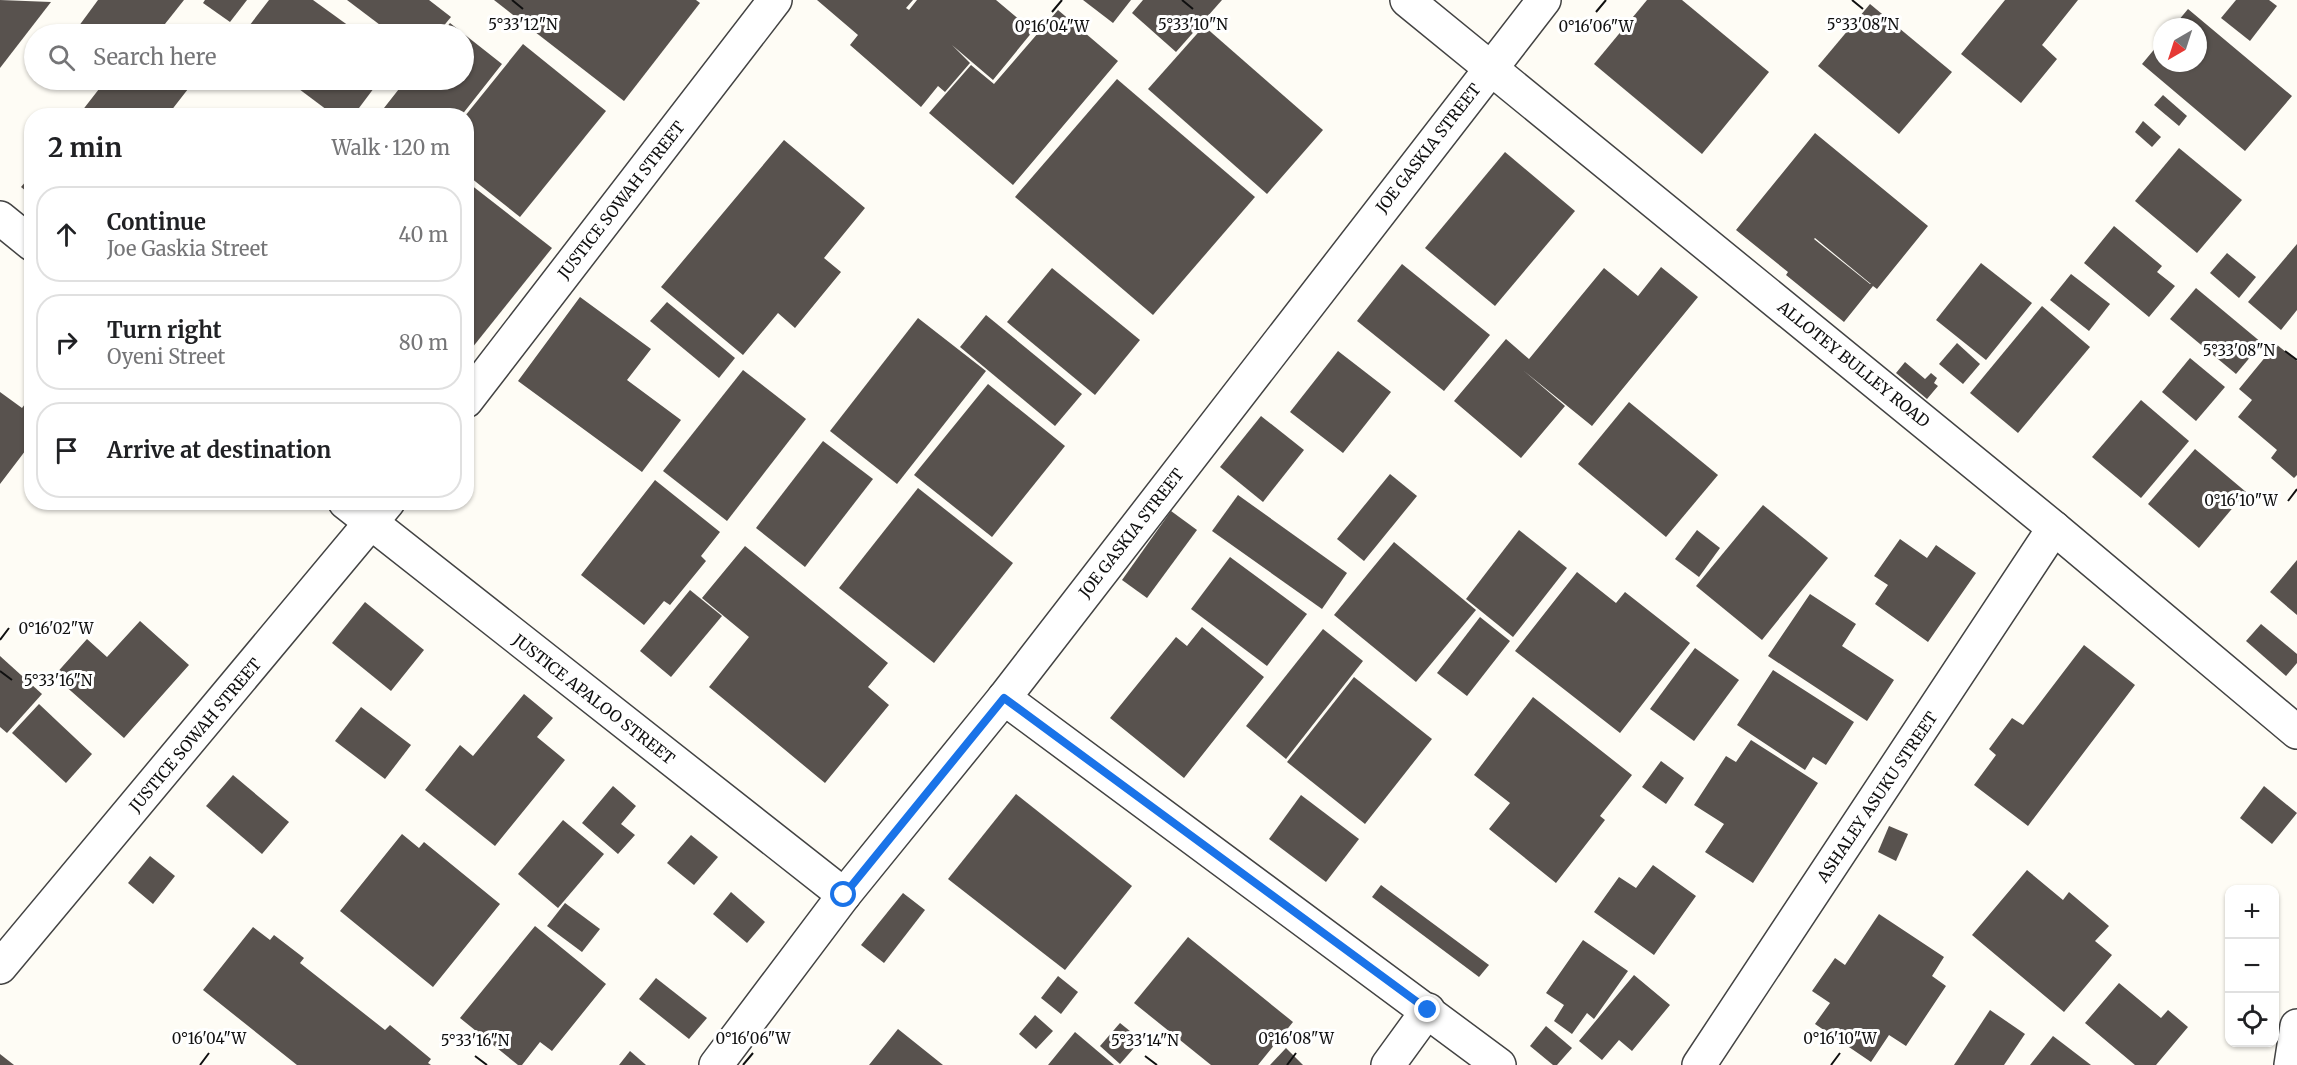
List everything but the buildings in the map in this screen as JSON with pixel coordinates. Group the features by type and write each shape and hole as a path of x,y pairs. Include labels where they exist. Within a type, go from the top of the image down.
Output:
{"street":[{"name":"JUSTICE SOWAH STREET","path":"474,391 775,0"},
{"name":"ALLOTEY BULLEY ROAD","path":"1407,0 2054,528 2297,732"},
{"name":"JOE GASKIA STREET","path":"716,1065 844,895 1004,698 1544,0"},
{"path":"0,218 24,238"},
{"name":"JUSTICE SOWAH STREET","path":"0,967 380,513"},
{"name":"JUSTICE APALOO STREET","path":"380,513 844,895"},
{"name":"ASHALEY ASUKU STREET","path":"1699,1065 2054,528"},
{"path":"1004,698 1428,1010 1499,1065"},
{"path":"1388,1065 1428,1010"},
{"path":"2291,1065 2297,1026"}],"route":[{"path":"844,895 1004,698 1428,1010"}]}
